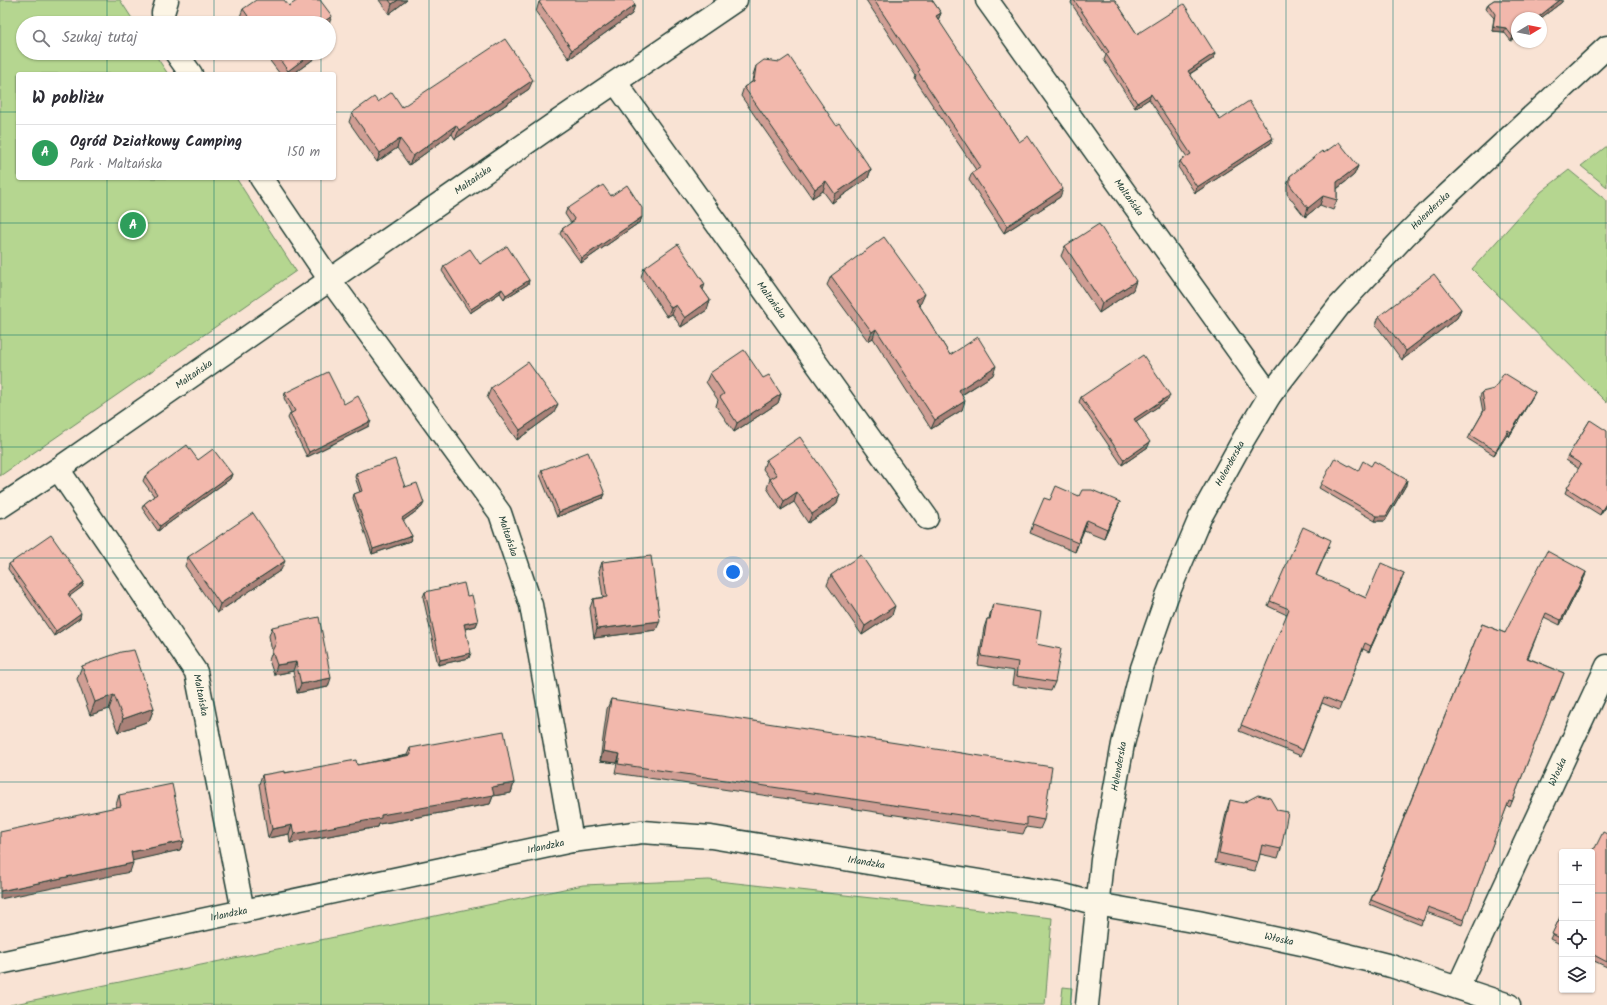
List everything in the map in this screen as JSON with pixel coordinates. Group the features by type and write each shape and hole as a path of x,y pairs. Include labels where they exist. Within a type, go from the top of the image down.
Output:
{"street":[{"path":"163,16 167,0"},
{"name":"Maltańska","path":"0,507 58,469 551,126 736,0"},
{"name":"Maltańska","path":"987,0 1270,395"},
{"name":"Holenderska","path":"1087,1005 1102,860 1123,744 1142,668 1167,596 1200,518 1243,440 1270,395 1339,306 1405,236 1607,47"},
{"path":"181,60 189,72"},
{"name":"Maltańska","path":"616,83 927,518"},
{"name":"Maltańska","path":"262,180 330,280 500,513 531,605 572,841"},
{"name":"Maltańska","path":"58,469 196,672 243,911"},
{"name":"Włoska","path":"1458,987 1607,666"},
{"name":"Irlandzka","path":"0,963 572,841 642,832 711,837 1064,895 1097,904"},
{"name":"Włoska","path":"1097,904 1198,922 1311,946 1391,966 1509,1005"}],"green space":[{"path":"0,0 120,0 130,16 16,16 16,60 159,60 167,72 16,72 16,180 237,180 296,271 0,476"},
{"path":"1607,146 1607,187 1581,166"},
{"path":"1569,170 1607,201 1607,403 1472,269 1541,192"},
{"path":"709,880 1052,918 1045,1005 10,1005 583,885"},
{"path":"1063,987 1072,988 1070,1005 1061,1005"}],"building":[{"path":"256,0 284,0 289,6 298,0 320,0 332,16 248,16 243,9"},
{"path":"389,0 398,0 392,4"},
{"path":"542,0 632,0 635,5 572,50 539,2"},
{"path":"874,0 932,0 941,13 936,16 1019,142 1028,136 1063,189 1007,226 972,173 981,167 918,72 920,70"},
{"path":"1074,0 1115,0 1137,34 1184,4 1215,53 1188,71 1220,120 1249,101 1273,138 1197,187 1180,161 1191,154 1151,94 1137,103 1106,54 1109,52"},
{"path":"1494,0 1560,0 1545,12 1511,12 1511,34 1506,28 1493,26 1495,14 1488,4"},
{"path":"505,39 533,80 459,130 456,125 413,156 400,139 380,153 352,113 374,97 378,102 392,92 402,107"},
{"path":"789,56 836,125 839,123 871,169 835,194 826,181 815,189 744,87 754,81 756,66 764,60 780,62"},
{"path":"280,60 303,60 288,71"},
{"path":"1339,142 1358,166 1337,182 1337,200 1323,196 1308,208 1290,185 1290,176 1322,151 1324,153"},
{"path":"603,185 611,196 627,185 642,208 642,217 582,258 562,229 575,220 567,209"},
{"path":"1099,224 1136,281 1102,303 1065,246"},
{"path":"884,237 925,294 916,300 950,355 978,337 996,366 959,390 965,401 935,420 876,329 872,332 831,276"},
{"path":"678,244 705,284 701,287 710,300 685,318 676,305 671,308 644,268"},
{"path":"507,246 529,280 506,295 502,289 471,309 444,266 470,249 480,264"},
{"path":"1434,274 1461,309 1406,351 1379,316"},
{"path":"744,350 763,378 769,375 781,394 737,423 720,397 724,394 710,373"},
{"path":"1143,355 1170,395 1134,419 1150,442 1124,460 1081,397"},
{"path":"528,362 558,404 520,430 491,388"},
{"path":"328,372 344,404 358,396 371,421 309,452 290,414 295,411 285,393"},
{"path":"1504,373 1535,392 1511,432 1508,430 1496,451 1470,435 1485,409 1482,392 1494,389"},
{"path":"1590,420 1607,431 1607,502 1602,510 1567,488 1581,464 1568,456"},
{"path":"800,437 840,495 812,514 797,492 784,501 770,479 777,475 766,460"},
{"path":"187,445 198,460 213,449 232,474 160,526 144,504 157,494 145,476"},
{"path":"588,452 605,494 559,512 542,470"},
{"path":"1335,458 1358,471 1363,461 1371,466 1374,461 1407,480 1386,516 1377,516 1321,484"},
{"path":"395,459 405,487 417,483 424,503 402,518 412,536 373,549 354,494 362,491 356,473"},
{"path":"1056,486 1079,496 1082,490 1092,490 1120,502 1107,529 1087,520 1078,543 1033,524 1044,498 1050,500"},
{"path":"253,513 285,561 220,604 188,557"},
{"path":"1303,527 1331,540 1316,575 1366,598 1381,563 1404,573 1371,646 1365,643 1341,704 1324,697 1303,750 1241,725 1289,609 1270,601"},
{"path":"51,535 84,582 68,594 81,613 56,631 9,564"},
{"path":"1547,551 1586,572 1561,620 1546,613 1527,658 1564,673 1554,698 1553,697 1512,802 1509,801 1464,920 1428,907 1423,921 1371,900 1482,624 1505,633"},
{"path":"861,555 895,606 865,626 831,575"},
{"path":"651,556 660,621 597,629 593,599 607,597 602,562"},
{"path":"464,583 467,596 472,595 478,621 464,624 471,653 440,660 425,592"},
{"path":"993,604 1041,612 1036,644 1061,649 1055,682 1016,676 1018,662 981,656 987,619 990,619"},
{"path":"319,617 331,678 301,684 296,662 277,665 272,651 276,643 272,627"},
{"path":"134,650 154,708 123,719 114,695 95,702 82,666 121,652"},
{"path":"611,699 1052,767 1044,820 1027,817 1027,825 618,764 620,754 603,751"},
{"path":"504,731 514,783 492,787 494,795 381,815 381,818 294,834 292,825 272,829 262,775 285,771 285,773 356,760 357,765 411,755 410,748"},
{"path":"172,784 184,841 131,852 133,863 0,891 0,832 121,806 119,795"},
{"path":"1258,795 1270,798 1277,810 1288,812 1281,849 1262,845 1258,862 1219,853 1230,800 1243,803"},
{"path":"1603,832 1607,834 1607,962 1595,956 1595,849 1593,849"},
{"path":"1559,919 1559,938 1552,934"}],"place":[{"name":"Ogród Działkowy Camping","path":"133,225"}]}
